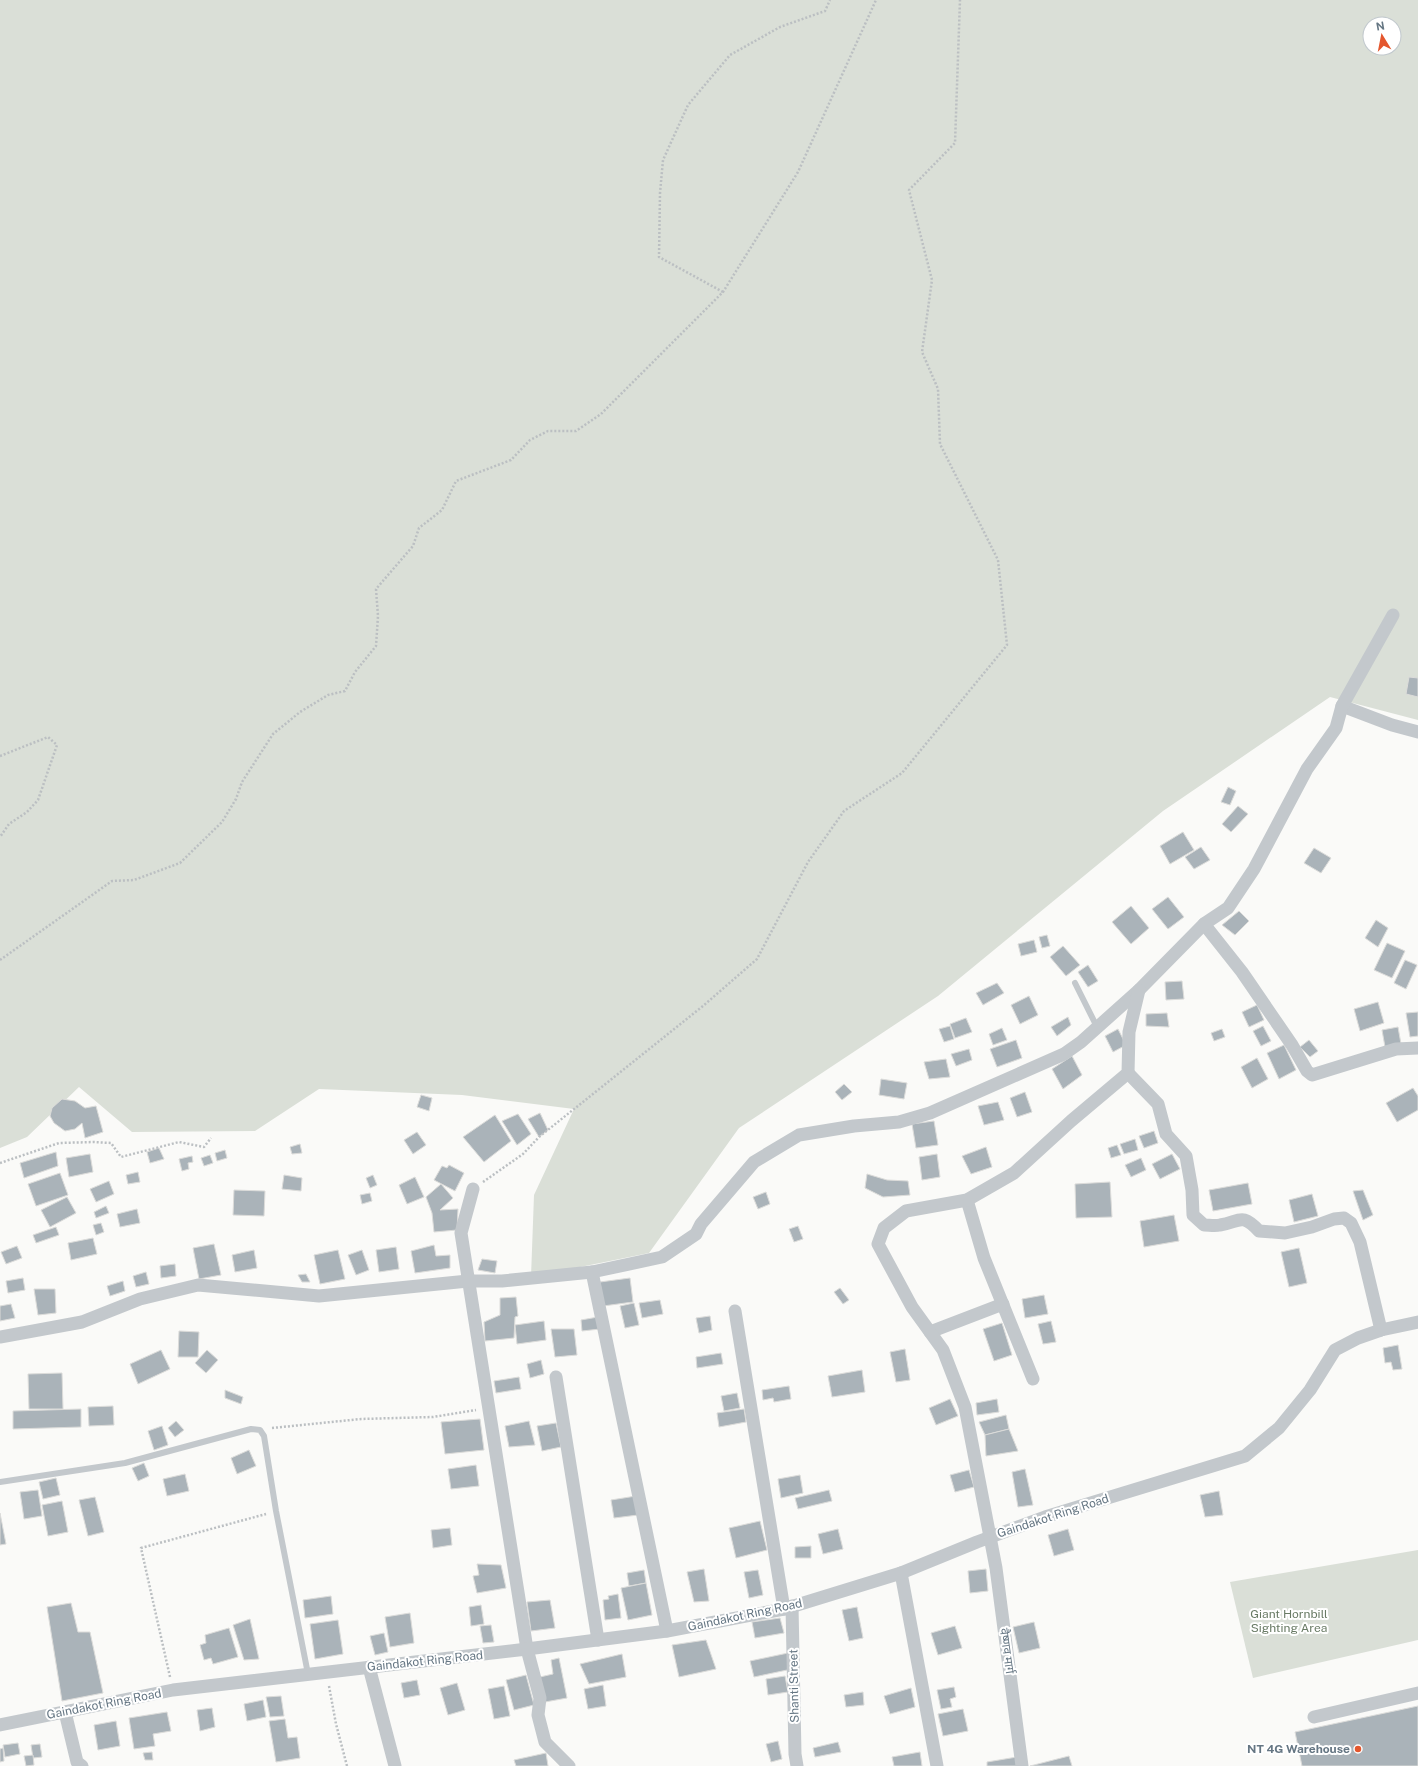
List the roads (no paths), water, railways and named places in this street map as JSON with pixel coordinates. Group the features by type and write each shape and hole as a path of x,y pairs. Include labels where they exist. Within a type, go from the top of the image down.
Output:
{"street":[{"path":"0,1337 82,1322 140,1298 198,1285 319,1296 468,1281 502,1281 592,1272 662,1258 696,1234 701,1224 754,1162 799,1135 854,1126 899,1122 930,1113 1064,1054 1081,1042 1139,990 1204,924 1228,908 1241,890 1275,832 1307,769 1336,728 1342,706 1393,615"},
{"path":"1342,706 1392,725 1418,732"},
{"path":"1204,924 1242,972 1307,1071 1312,1075 1396,1050 1418,1048"},
{"path":"1139,990 1129,1032 1128,1073 1158,1104 1166,1134 1186,1156 1192,1190 1193,1215 1204,1225 1219,1225 1238,1219 1250,1222 1259,1231 1285,1233 1312,1227 1334,1219 1344,1218 1351,1223 1360,1242 1380,1330"},
{"path":"1033,1379 984,1258 967,1200 1014,1173 1071,1121 1128,1073"},
{"path":"473,1189 461,1233 527,1650 540,1698 538,1715 545,1742 569,1766"},
{"name":"वैष्णव मार्ग","path":"967,1200 906,1211 884,1228 878,1244 912,1307 943,1350 965,1407 996,1568 1022,1766"},
{"path":"592,1272 667,1631"},
{"path":"930,1332 1003,1304"},
{"name":"Shanti Street","path":"735,1311 788,1607 795,1754 797,1766"},
{"name":"Gaindakot Ring Road","path":"0,1725 173,1690 527,1650 667,1631 788,1607 901,1573 990,1537 1045,1517 1244,1456 1279,1428 1310,1390 1335,1350 1358,1338 1380,1330 1418,1322"},
{"path":"556,1377 598,1640"},
{"path":"901,1573 937,1766"},
{"path":"369,1667 395,1766"},
{"path":"1314,1717 1418,1693"},
{"path":"65,1712 76,1762 82,1766"}],"lane":[{"path":"1075,983 1097,1027"},
{"path":"0,1482 125,1463 251,1429 260,1430 264,1436 276,1511 308,1674"}],"place":[{"name":"NT 4G Warehouse","path":"1358,1749"}],"park label":[{"name":"Giant Hornbill Sighting Area","path":"1289,1621"}]}
